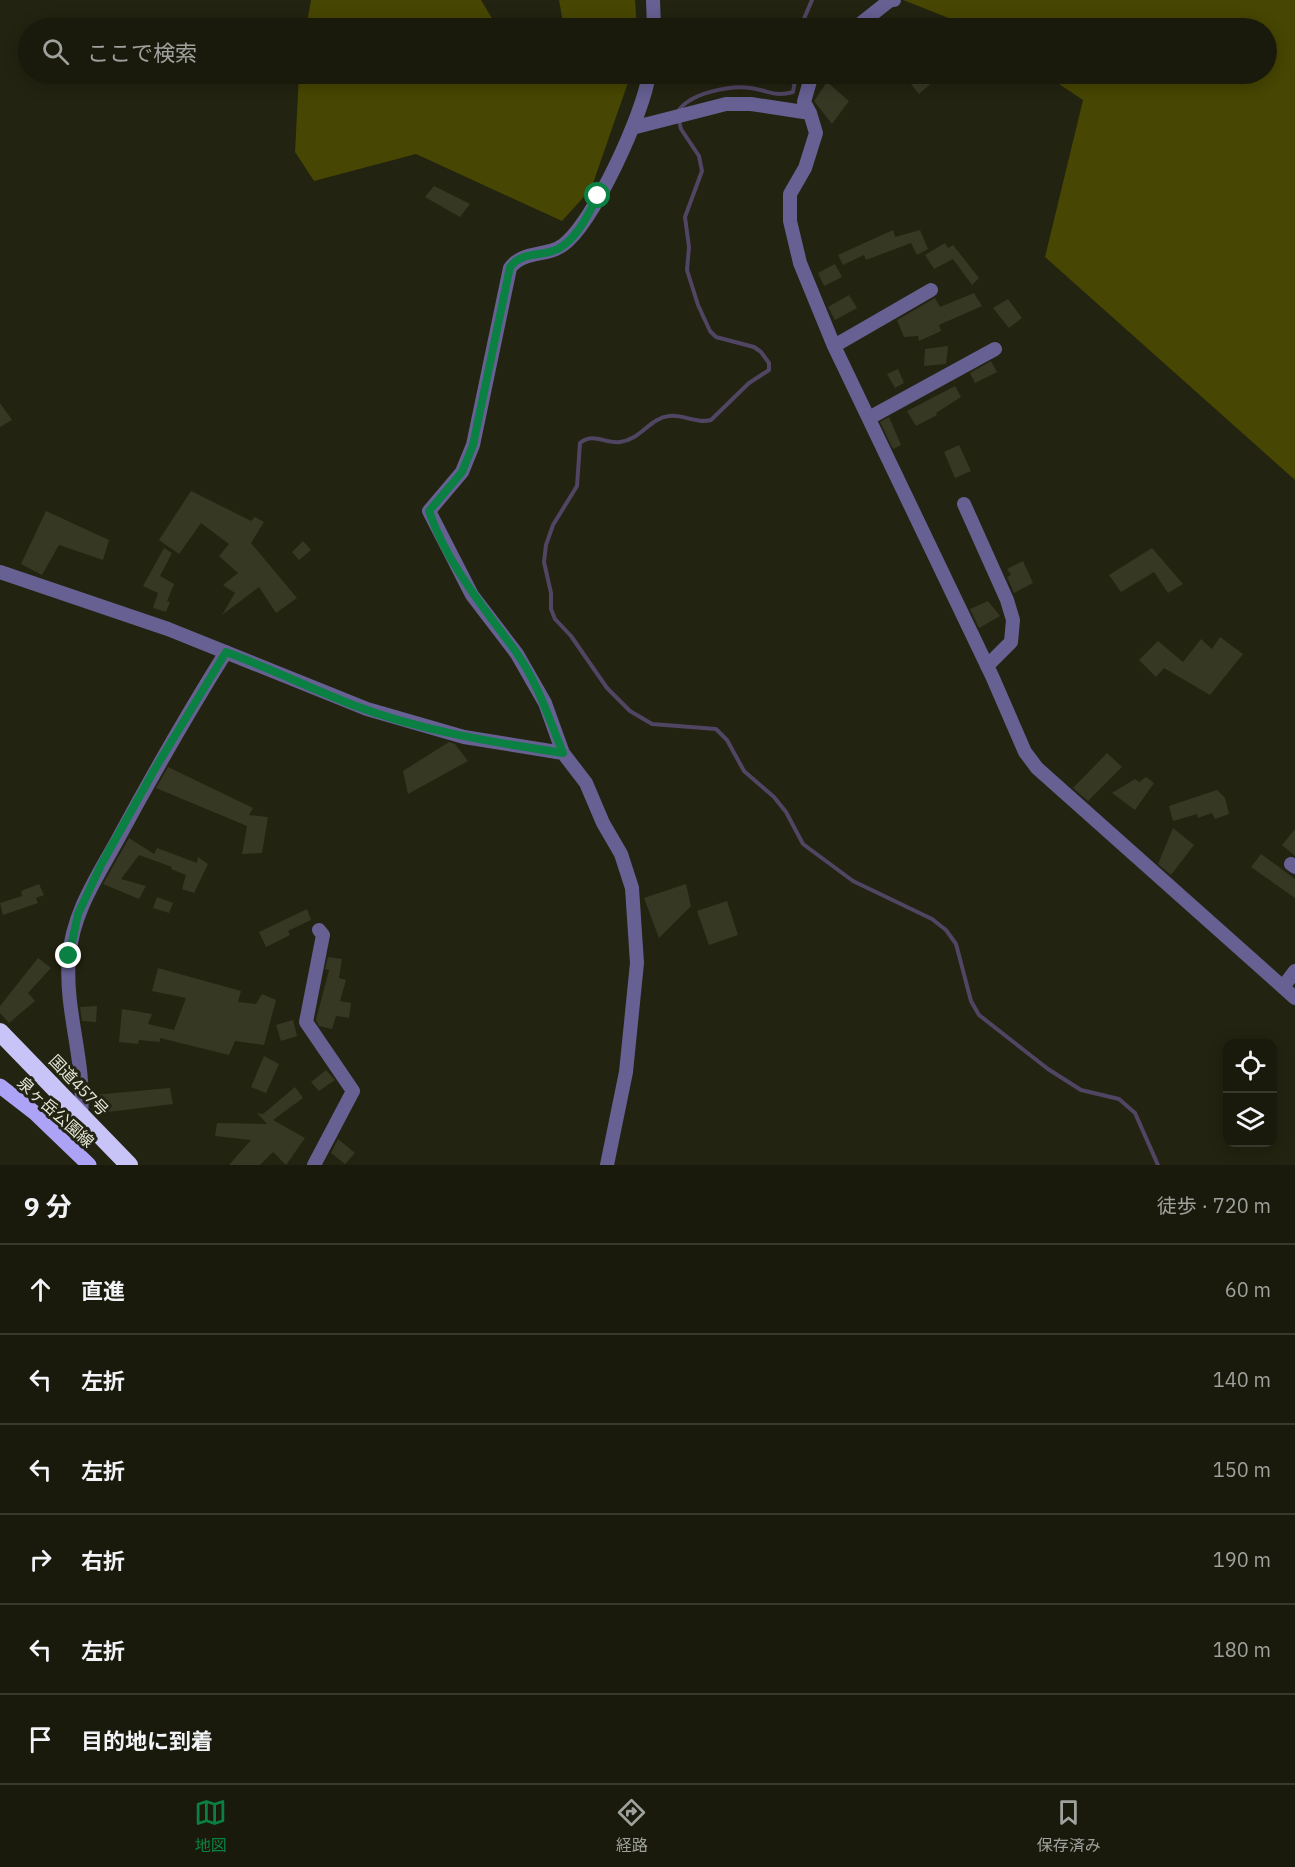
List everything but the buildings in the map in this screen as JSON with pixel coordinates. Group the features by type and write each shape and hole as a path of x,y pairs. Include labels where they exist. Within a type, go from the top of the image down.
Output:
{"highway":[{"name":"国道457号","path":"0,1032 129,1165"}],"main road":[{"name":"泉ヶ岳公園線","path":"0,1086 35,1113 89,1165"}],"street":[{"path":"654,0 654,18"},
{"path":"868,18 889,1 894,0"},
{"path":"607,1165 626,1072 637,963 632,888 621,854 603,823 586,783 563,753 545,703 517,654 472,595 429,511 462,472 473,445 510,267 518,258 558,249 574,235 598,196 632,128 647,84"},
{"path":"809,84 804,102 816,133 805,168 790,194 790,221 800,264 834,346 987,666 1025,752 1037,768 1295,998"},
{"path":"632,128 714,106 738,104 810,113"},
{"path":"834,346 931,290"},
{"path":"869,418 996,349"},
{"path":"964,504 1013,620 1011,642 987,666"},
{"path":"0,572 106,607 226,652 353,705 464,737 563,753"},
{"path":"81,1115 83,1086 68,992 69,956 78,914 101,865 156,767 226,652"},
{"path":"314,1165 353,1091 306,1022 323,935 318,930"},
{"path":"1283,987 1295,971"}],"shaded area":[{"path":"311,0 481,0 492,18 308,18"},
{"path":"559,0 635,0 636,18 562,18"},
{"path":"903,0 1295,0 1295,480 1045,257 1083,100 1059,84 1277,84 1277,18 949,18"},
{"path":"298,84 628,84 591,189 562,221 416,154 314,181 295,152"}],"waterway":[{"path":"804,18 812,0"},
{"path":"677,113 690,100 721,89 742,87 776,94 793,92 794,84"},
{"path":"679,121 681,129 699,156 702,171 685,217 689,247 687,270 698,305 710,331 716,337 754,347 769,363 769,370 749,383 711,420 700,421 669,416 656,421 627,440 615,442 590,438 580,443 577,486 553,525 546,545 544,562 551,593 551,609 555,619 571,636 607,688 630,711 652,724 716,729 727,740 744,771 774,797 786,812 803,844 853,881 932,919 946,930 956,944 971,1001 979,1015 1048,1069 1081,1090 1119,1099 1135,1113 1158,1165"}],"route":[{"path":"69,956 78,914 101,865 156,767 226,652 353,705 413,724 464,737 563,753 545,703 517,654 472,595 429,511 462,472 468,461 477,429 510,267 518,258 545,254 567,243 584,221 598,196"}]}
